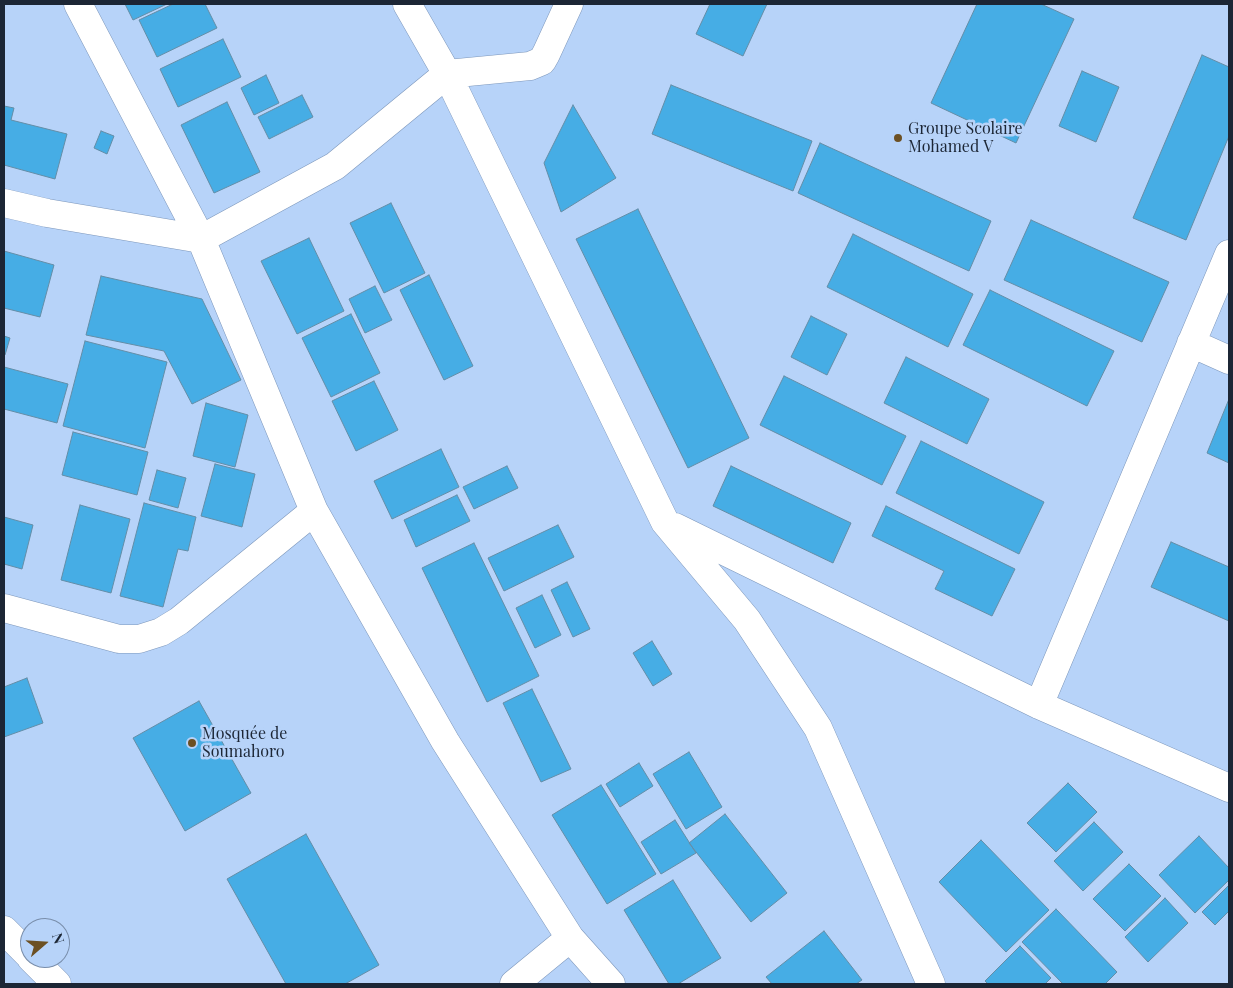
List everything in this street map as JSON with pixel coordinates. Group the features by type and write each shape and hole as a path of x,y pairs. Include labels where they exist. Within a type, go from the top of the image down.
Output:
{"street":[{"path":"78,4 201,239 314,511 445,741 570,938 611,984"},
{"path":"407,4 447,74 665,522 747,620 818,728 931,984"},
{"path":"4,203 47,213 201,239 335,166 447,74 530,66 542,61 569,4"},
{"path":"1039,705 1229,254"},
{"path":"1191,343 1229,360"},
{"path":"4,608 119,639 138,639 161,632 179,621 314,511"},
{"path":"665,522 1039,705 1229,788"},
{"path":"4,930 20,946"},
{"path":"514,984 570,938"},
{"path":"42,968 57,984"}],"building":[{"path":"125,4 167,4 133,20"},
{"path":"173,4 205,4 217,28 157,57 139,20"},
{"path":"710,4 767,4 743,56 696,34"},
{"path":"977,4 1041,4 1074,19 1016,143 931,103"},
{"path":"223,39 241,77 178,107 160,69"},
{"path":"1202,55 1229,67 1229,136 1186,240 1133,218"},
{"path":"1082,71 1119,87 1096,142 1059,126"},
{"path":"266,75 279,103 254,115 241,88"},
{"path":"671,85 812,141 793,191 652,134"},
{"path":"302,95 313,117 269,139 258,117"},
{"path":"227,102 260,172 214,193 181,125"},
{"path":"573,105 616,178 561,212 544,163"},
{"path":"4,106 14,108 11,120 67,134 55,179 4,165"},
{"path":"101,131 114,136 107,154 94,148"},
{"path":"820,143 991,221 969,271 798,193"},
{"path":"391,203 425,273 384,293 350,223"},
{"path":"638,209 749,438 688,468 576,239"},
{"path":"1031,220 1169,282 1142,342 1004,280"},
{"path":"853,234 973,294 948,347 827,287"},
{"path":"309,238 344,311 297,334 261,261"},
{"path":"4,251 54,265 40,317 4,308"},
{"path":"429,275 473,366 444,380 400,290"},
{"path":"101,276 202,299 241,380 192,404 164,351 86,335"},
{"path":"375,286 392,320 365,333 349,299"},
{"path":"990,290 1114,351 1087,406 963,345"},
{"path":"351,314 380,373 331,397 302,338"},
{"path":"811,316 847,334 827,375 791,357"},
{"path":"4,336 10,338 5,355 4,355"},
{"path":"85,341 167,362 145,448 63,426"},
{"path":"906,357 989,399 967,444 884,403"},
{"path":"4,367 68,384 57,423 4,409"},
{"path":"784,376 906,436 882,485 760,425"},
{"path":"374,381 398,430 356,451 332,401"},
{"path":"1229,399 1229,463 1207,453"},
{"path":"206,403 248,415 235,467 193,456"},
{"path":"73,432 148,452 137,495 62,475"},
{"path":"921,441 1044,502 1019,554 896,493"},
{"path":"441,449 459,487 392,519 374,481"},
{"path":"215,464 255,474 242,527 201,516"},
{"path":"507,466 518,488 474,509 463,487"},
{"path":"731,466 851,523 833,563 713,506"},
{"path":"157,470 186,478 178,508 149,500"},
{"path":"457,495 470,521 416,547 404,520"},
{"path":"144,503 196,517 188,551 178,549 163,607 120,596"},
{"path":"80,505 130,519 111,593 61,580"},
{"path":"886,506 1015,569 992,616 935,589 944,571 872,536"},
{"path":"4,517 33,525 22,569 4,564"},
{"path":"558,525 574,557 504,591 488,558"},
{"path":"1171,542 1229,567 1229,621 1151,587"},
{"path":"474,543 539,676 487,702 422,568"},
{"path":"567,582 590,629 573,637 551,590"},
{"path":"542,595 561,635 535,648 516,608"},
{"path":"652,641 672,674 653,686 633,653"},
{"path":"27,678 43,723 4,737 4,687"},
{"path":"532,689 571,769 541,782 503,703"},
{"path":"199,701 251,793 185,831 133,738"},
{"path":"689,752 722,807 686,829 653,774"},
{"path":"639,763 653,786 620,807 606,784"},
{"path":"1068,783 1097,812 1056,852 1027,823"},
{"path":"601,785 656,874 607,904 552,815"},
{"path":"725,814 787,893 751,922 689,843"},
{"path":"675,820 696,853 661,874 641,842"},
{"path":"1094,822 1123,852 1083,891 1054,861"},
{"path":"306,834 379,965 345,984 286,984 227,879"},
{"path":"1199,836 1229,868 1229,880 1195,913 1159,875"},
{"path":"981,840 1049,910 1006,952 939,882"},
{"path":"1129,864 1161,896 1125,931 1093,899"},
{"path":"673,880 721,958 678,984 669,984 624,910"},
{"path":"1229,885 1229,911 1215,925 1202,912"},
{"path":"1165,898 1188,923 1148,962 1125,937"},
{"path":"1056,909 1117,972 1105,984 1063,984 1022,942"},
{"path":"824,931 862,980 856,984 772,984 766,977"},
{"path":"1020,946 1051,978 1045,984 988,984 985,981"}],"place":[{"name":"Groupe Scolaire Mohamed V","path":"898,138"},
{"name":"Mosquée de Soumahoro","path":"192,743"}]}
